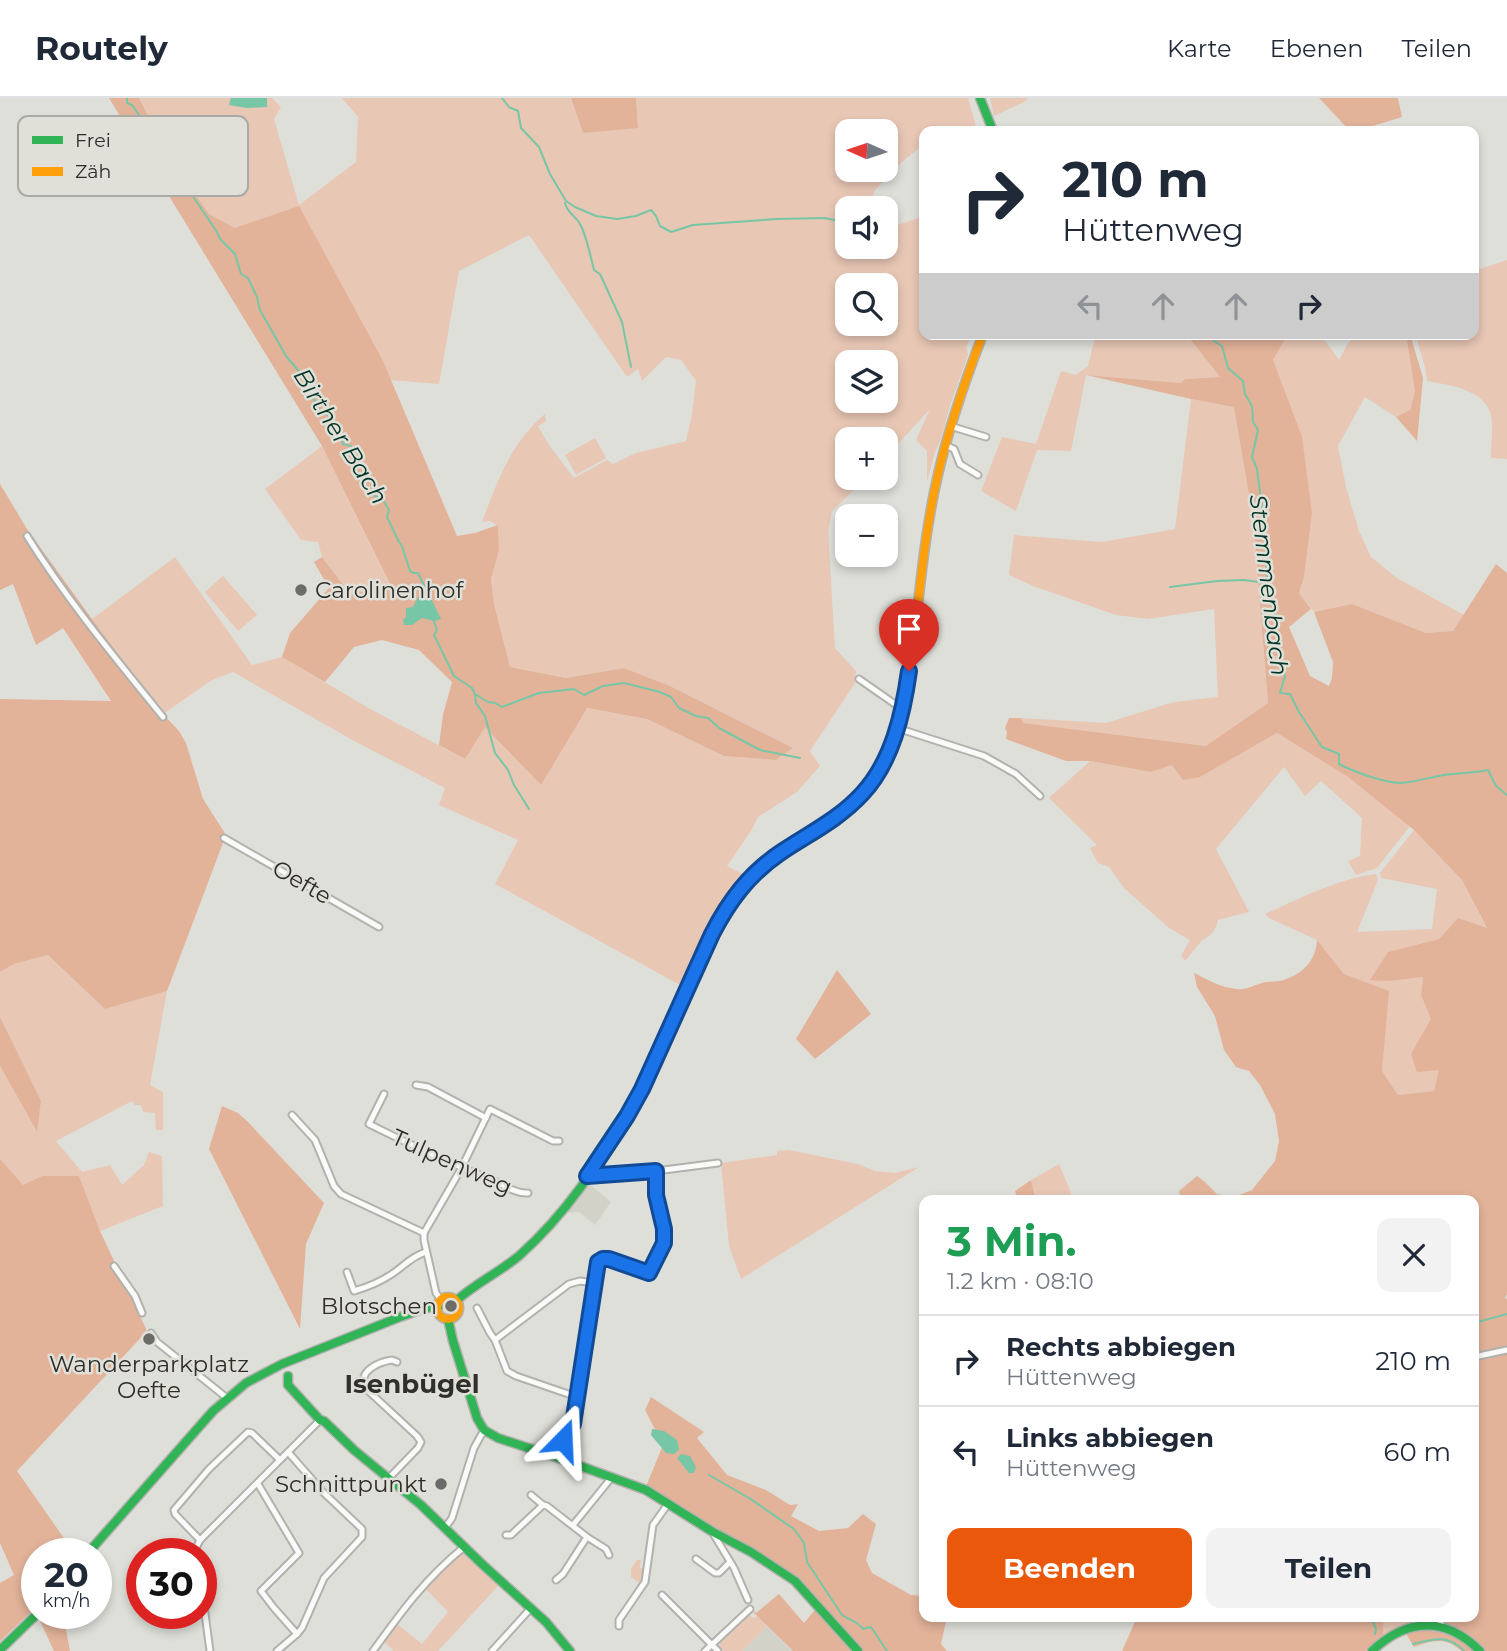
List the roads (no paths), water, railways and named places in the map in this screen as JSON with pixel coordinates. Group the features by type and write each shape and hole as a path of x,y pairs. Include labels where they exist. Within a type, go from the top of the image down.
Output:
{"main road":[{"path":"981,98 991,126"},
{"path":"456,1301 520,1254 552,1221 587,1176 642,1089 712,934 735,895 754,874 780,853 842,814 874,779 890,747 902,709 913,647 928,526 945,445 981,340"},
{"path":"101,1538 213,1411 246,1383 282,1364 440,1303 449,1297 459,1306 458,1313 448,1319 439,1314 440,1303"},
{"path":"448,1319 477,1418 484,1430 498,1438 553,1455 646,1490 795,1581 859,1651"},
{"path":"288,1376 288,1385 320,1420 421,1505 546,1622 564,1649"},
{"path":"1372,1651 1381,1641 1400,1630 1423,1626 1454,1632 1467,1638 1480,1651"},
{"path":"0,1650 22,1629"}],"street":[{"path":"950,426 986,437"},
{"path":"945,445 954,449 960,464 978,475"},
{"path":"27,536 49,572 163,717"},
{"path":"859,679 902,709"},
{"path":"897,728 984,756 1016,774 1041,796"},
{"name":"Oefte","path":"225,838 379,927"},
{"path":"416,1085 428,1087 486,1118"},
{"name":"Tulpenweg","path":"384,1094 369,1124 461,1169 496,1181 522,1194 528,1193"},
{"path":"440,1303 426,1252 424,1233 461,1169 490,1109 559,1142"},
{"path":"292,1115 314,1140 334,1186 341,1194 424,1233"},
{"path":"587,1176 718,1163"},
{"path":"553,1455 573,1424 598,1262 609,1259 649,1273 664,1243 664,1229 656,1195 656,1171"},
{"path":"348,1272 354,1291 376,1283 426,1252"},
{"path":"114,1266 135,1296 142,1313"},
{"path":"495,1340 569,1284 580,1281 594,1283"},
{"path":"477,1308 495,1340 507,1371 577,1397"},
{"path":"151,1333 158,1342 228,1398"},
{"path":"1479,1356 1507,1350"},
{"path":"389,1478 421,1442 364,1387 362,1381 376,1364 386,1360 397,1362"},
{"path":"202,1538 320,1420"},
{"path":"445,1528 452,1518 471,1457 484,1430"},
{"path":"198,1538 174,1510 209,1469 248,1432 280,1460"},
{"path":"277,1651 302,1628 324,1578 362,1537 362,1529 323,1492 289,1452"},
{"path":"573,1525 612,1477"},
{"path":"258,1484 299,1553 261,1591 297,1634"},
{"path":"531,1495 606,1549 609,1555"},
{"path":"619,1626 620,1620 645,1582 653,1525 668,1504"},
{"path":"506,1535 512,1535 542,1505"},
{"path":"712,1532 734,1568 748,1600"},
{"path":"555,1580 563,1574 587,1537"},
{"path":"373,1651 435,1571 464,1547"},
{"path":"696,1559 715,1573 719,1573 730,1562"},
{"path":"662,1595 718,1651"},
{"path":"492,1651 531,1608"},
{"path":"705,1651 750,1609"},
{"path":"1441,1622 1441,1628"},
{"path":"207,1629 210,1651"}],"waterway":[{"name":"Birther Bach","path":"127,98 127,103 132,105 140,116"},
{"path":"502,98 509,107 518,111 521,128 539,147 550,174 566,201 596,216 617,219 651,210 660,226 671,232 693,225 777,219 835,220"},
{"name":"Birther Bach","path":"193,196 220,239 235,254 241,274 248,278 260,310 286,356 302,375 320,412 333,417 341,432 343,444 351,446 376,485 373,495 383,500 389,510 387,517 402,546 410,571 418,573 428,593"},
{"path":"565,203 568,211 581,225 594,270 600,274 622,322 631,367"},
{"name":"Stemmenbach","path":"1213,340 1222,346 1228,368 1243,381 1245,394 1252,406 1253,422 1258,430 1252,457 1257,469 1264,523 1268,589 1277,619 1277,646 1285,676 1280,693 1290,694 1322,747 1339,754 1339,764 1345,767 1394,783 1488,770 1496,786 1507,795"},
{"path":"1170,587 1217,581 1244,580 1266,583"},
{"name":"Birther Bach","path":"433,619 437,630 434,635 454,676 488,702 502,707 539,693 574,689 584,695 603,686 624,683 671,697 679,708 708,718 719,728 760,750 800,758"},
{"path":"475,695 476,703 485,716 495,753 508,770 529,809"},
{"path":"1479,1322 1507,1314"},
{"path":"709,1475 794,1529 804,1543 807,1562 842,1615 863,1629 871,1627 887,1651"},
{"path":"1373,1622 1375,1634"},
{"path":"1413,1644 1446,1640 1464,1651"}],"place":[{"name":"Carolinenhof","path":"301,590"},
{"name":"Blotschen","path":"451,1306"},
{"name":"Wanderparkplatz Oefte","path":"149,1339"},
{"name":"Schnittpunkt","path":"441,1484"}],"district":[{"name":"Isenbügel","path":"412,1384"}]}
